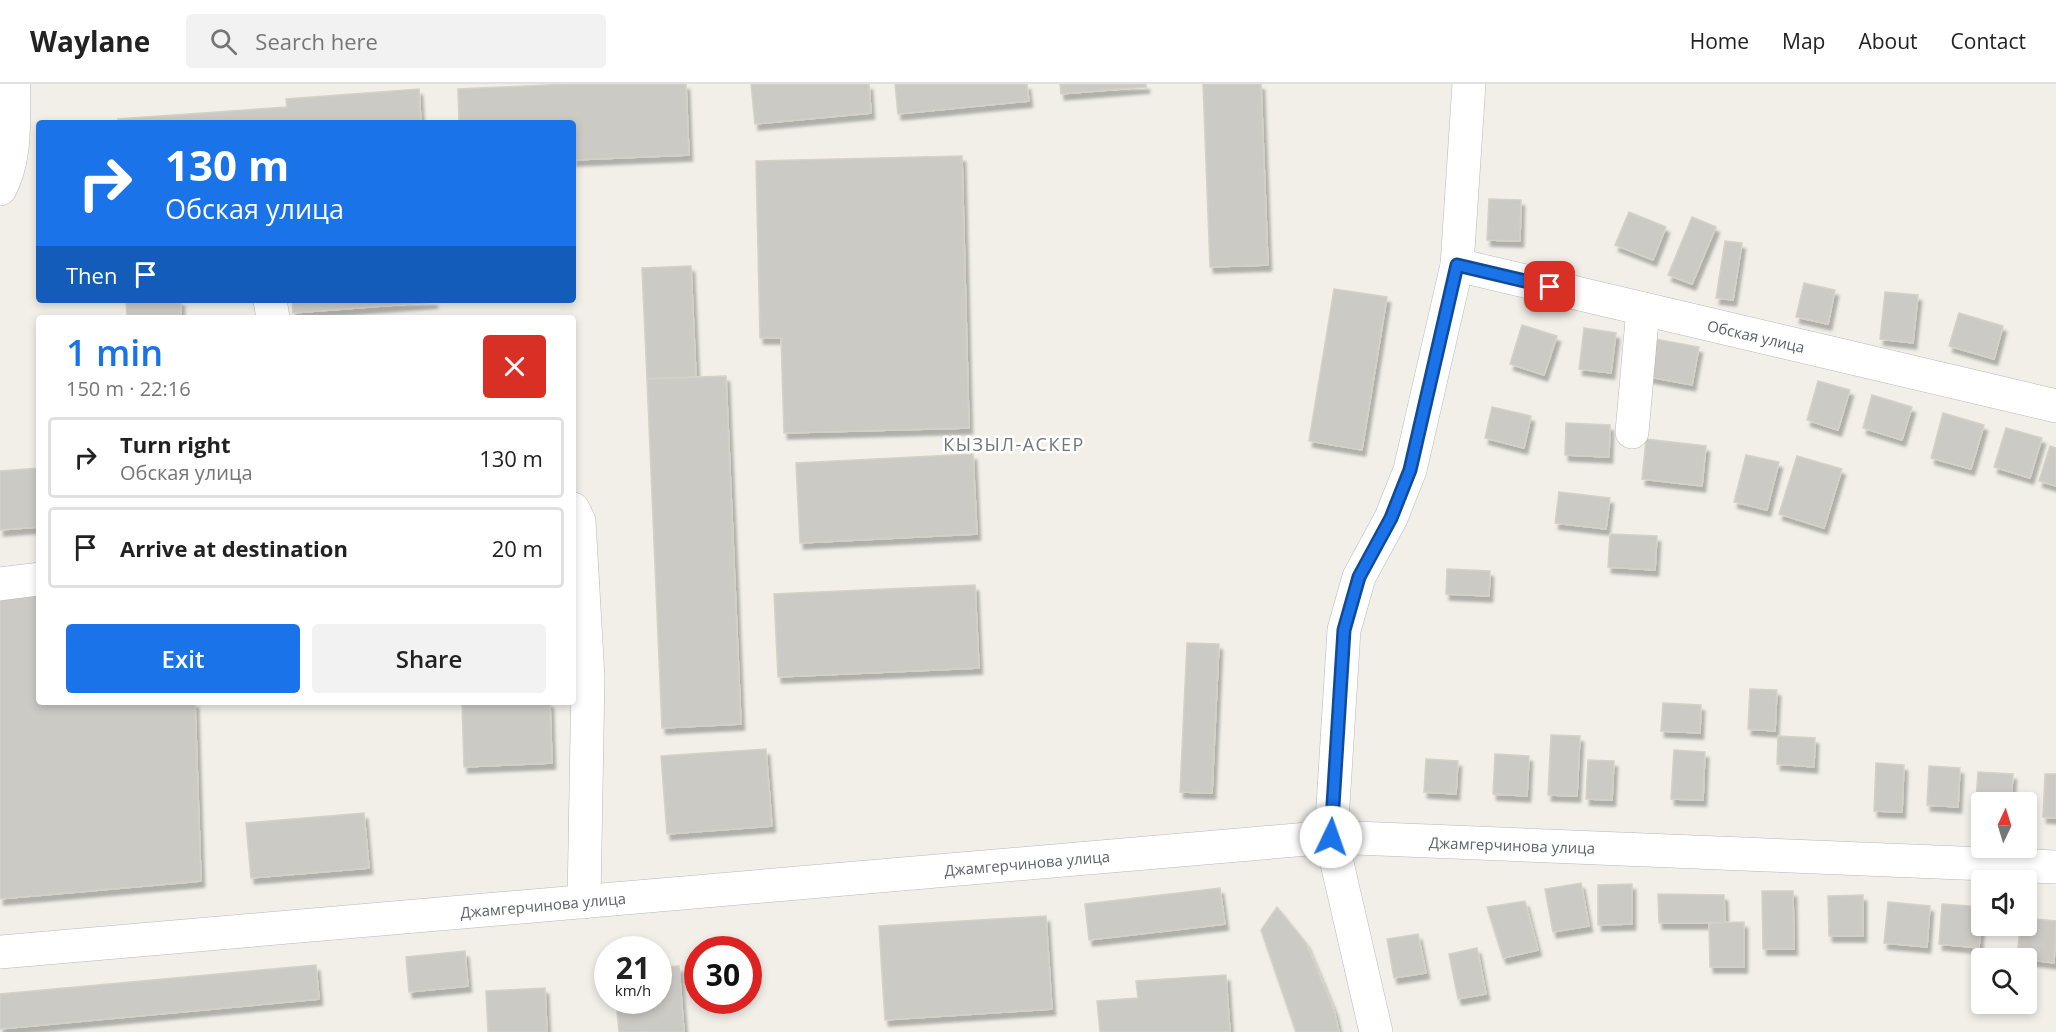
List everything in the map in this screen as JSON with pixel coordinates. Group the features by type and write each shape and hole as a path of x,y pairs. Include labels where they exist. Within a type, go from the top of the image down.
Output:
{"street":[{"path":"0,189 7,177 13,152 14,84"},
{"path":"1376,1032 1331,837 1344,630 1359,577 1391,518 1410,470 1457,265 1469,84"},
{"name":"Обская улица","path":"1457,265 2056,406"},
{"path":"1632,432 1643,309"},
{"path":"576,514 579,520 588,677 584,902"},
{"path":"0,584 36,579"},
{"name":"Джамгерчинова улица","path":"0,952 1331,837 2056,867"}],"building":[{"path":"569,84 686,84 689,155 576,160 576,120 459,120 458,89"},
{"path":"751,84 869,84 871,113 755,124"},
{"path":"895,84 1027,84 1029,101 898,114"},
{"path":"1060,84 1146,84 1146,87 1061,94"},
{"path":"1203,84 1261,84 1268,265 1210,267"},
{"path":"419,89 421,120 118,119 287,107 286,99"},
{"path":"962,156 969,428 784,433 781,338 760,338 756,161"},
{"path":"1489,199 1521,200 1520,241 1487,240"},
{"path":"1629,212 1666,227 1653,260 1615,245"},
{"path":"1692,217 1716,227 1692,284 1668,275"},
{"path":"1725,241 1742,243 1733,300 1716,298"},
{"path":"691,266 696,377 647,379 642,268"},
{"path":"1804,283 1835,290 1828,324 1796,317"},
{"path":"1334,289 1387,297 1362,450 1309,441"},
{"path":"1885,292 1918,295 1913,343 1880,339"},
{"path":"126,303 181,303 181,315 127,315"},
{"path":"292,303 421,303 293,313"},
{"path":"1959,313 2003,326 1994,359 1949,346"},
{"path":"1522,325 1557,336 1544,375 1510,364"},
{"path":"1584,328 1616,333 1611,373 1579,369"},
{"path":"1655,339 1699,347 1692,385 1649,377"},
{"path":"726,376 741,724 662,728 647,379"},
{"path":"1818,381 1850,390 1838,430 1807,420"},
{"path":"1872,395 1912,407 1902,440 1863,428"},
{"path":"1492,407 1531,416 1524,448 1485,438"},
{"path":"1943,413 1984,425 1971,469 1931,458"},
{"path":"1566,423 1610,425 1609,457 1565,455"},
{"path":"2006,428 2042,438 2030,478 1994,467"},
{"path":"1646,439 1706,446 1702,486 1642,479"},
{"path":"2050,446 2056,448 2056,486 2039,481"},
{"path":"973,454 977,534 800,543 796,463"},
{"path":"1746,455 1779,462 1767,510 1734,502"},
{"path":"1797,456 1842,469 1824,528 1779,514"},
{"path":"36,468 36,527 0,530 0,471"},
{"path":"1559,492 1610,498 1606,529 1555,523"},
{"path":"1610,534 1657,536 1655,570 1608,567"},
{"path":"1447,569 1490,571 1489,596 1446,594"},
{"path":"975,585 979,668 778,677 774,594"},
{"path":"36,596 36,705 195,705 201,881 0,899 0,600"},
{"path":"1187,643 1219,644 1212,793 1180,792"},
{"path":"1750,689 1777,690 1775,731 1748,729"},
{"path":"1663,703 1701,705 1700,733 1661,731"},
{"path":"462,705 550,705 552,763 464,767"},
{"path":"1551,735 1580,736 1577,796 1548,795"},
{"path":"1778,736 1815,738 1814,767 1777,764"},
{"path":"766,749 772,826 667,834 661,756"},
{"path":"1674,750 1705,752 1703,800 1671,799"},
{"path":"1495,754 1529,756 1527,796 1493,794"},
{"path":"1426,759 1458,761 1456,794 1424,792"},
{"path":"1588,760 1614,761 1612,800 1586,799"},
{"path":"1876,763 1904,765 1902,812 1874,811"},
{"path":"1929,766 1960,768 1958,807 1927,805"},
{"path":"1978,772 2013,774 2012,792 1977,792"},
{"path":"2045,774 2056,774 2056,818 2043,817"},
{"path":"364,813 369,868 251,878 246,823"},
{"path":"1581,883 1589,926 1553,932 1545,889"},
{"path":"1632,884 1632,924 1598,925 1598,885"},
{"path":"1220,888 1225,924 1089,940 1085,904"},
{"path":"1762,891 1793,891 1794,949 1763,949"},
{"path":"1658,894 1724,895 1725,923 1659,923"},
{"path":"1863,895 1863,936 1829,936 1828,896"},
{"path":"1525,901 1538,950 1503,958 1487,907"},
{"path":"1888,902 1930,906 1927,947 1884,943"},
{"path":"1942,904 1971,906 1971,936 1980,936 1979,948 1939,944"},
{"path":"1277,907 1306,943 1334,1010 1339,1032 1296,1032 1261,930"},
{"path":"1046,916 1052,1009 885,1020 879,926"},
{"path":"2037,919 2056,921 2054,963 2037,961 2037,948 2018,948 2019,936 2037,936"},
{"path":"1744,922 1744,967 1710,967 1709,923"},
{"path":"1418,934 1426,973 1394,978 1387,939"},
{"path":"1477,948 1486,994 1458,999 1449,954"},
{"path":"465,951 468,986 409,992 406,957"},
{"path":"316,965 319,999 0,1029 0,994"},
{"path":"672,966 679,966 684,1032 619,1032 617,1014 672,1014"},
{"path":"1226,975 1230,1032 1100,1032 1097,1001 1138,998 1136,981"},
{"path":"545,988 547,1032 488,1032 486,991"}],"district":[{"name":"КЫЗЫЛ-АСКЕР","path":"1014,444"}],"route":[{"path":"1331,837 1344,630 1359,577 1391,518 1410,470 1457,265 1550,287"}]}
